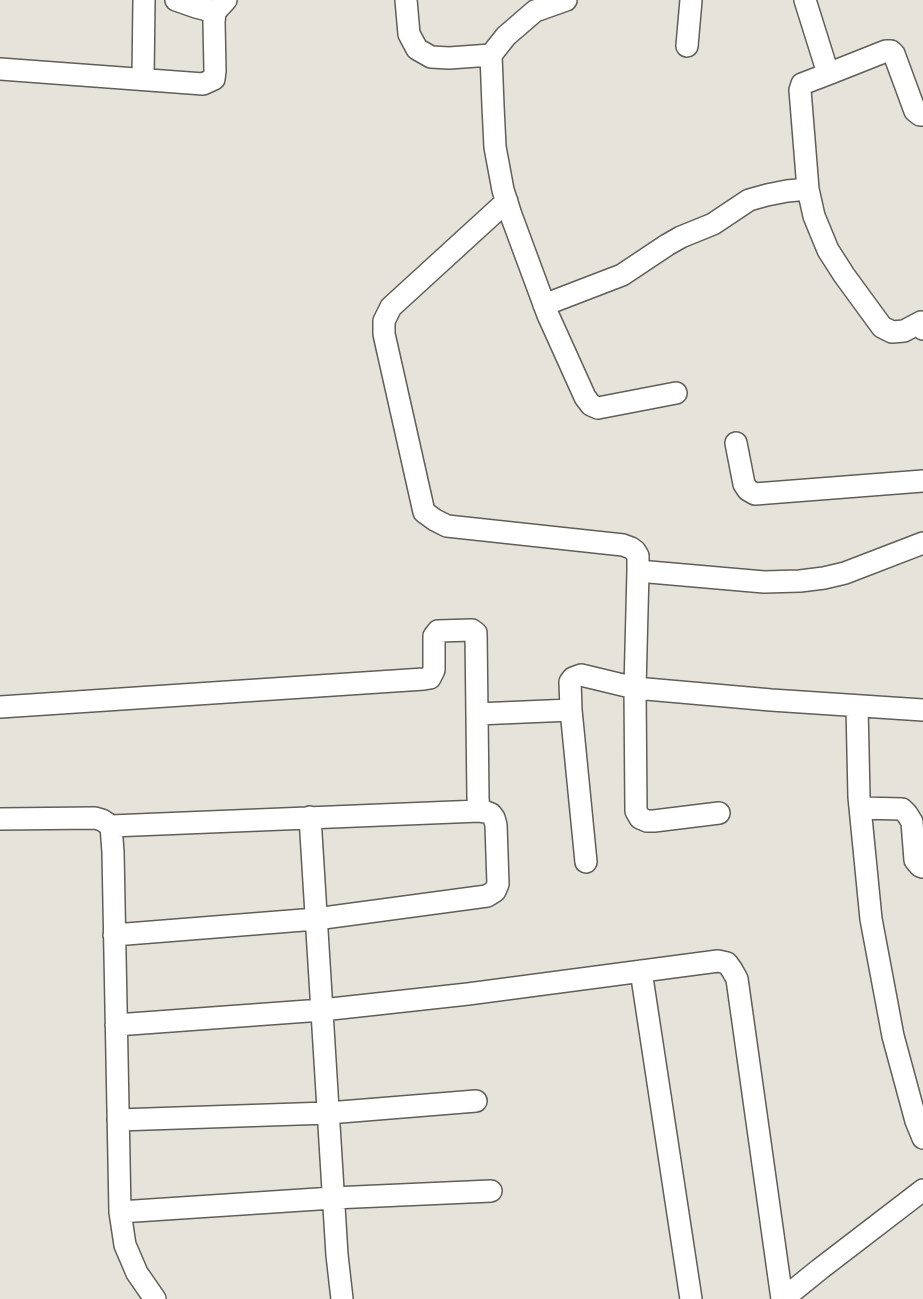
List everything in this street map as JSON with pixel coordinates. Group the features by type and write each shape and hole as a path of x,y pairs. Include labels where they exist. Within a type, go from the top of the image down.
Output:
{"street":[{"path":"143,79 144,0"},
{"path":"0,69 203,84 214,79 214,36 221,6 189,5 176,0"},
{"path":"406,0 409,34 417,49 431,57 450,58 492,55"},
{"path":"566,0 535,11 506,36 492,55 495,147 507,201 560,344 578,378 585,397 591,405 598,408 676,393"},
{"path":"687,46 691,0"},
{"path":"805,0 826,67 825,70 828,74"},
{"path":"922,324 904,331 892,332 882,327 828,250 814,216 808,189 800,90 802,84 886,51 892,51 915,111 920,115 923,114"},
{"path":"544,305 622,274 667,245 713,224 750,200 787,191 808,189"},
{"path":"507,201 392,307 384,320 384,334 424,512 434,520 447,526 623,545 635,551 638,556 635,688 636,811 640,818 647,822 718,813"},
{"path":"736,443 744,484 748,490 755,494 923,481"},
{"path":"638,571 764,582 800,581 824,578 845,572 923,543"},
{"path":"0,707 424,679 430,678 434,670 435,634 441,631 472,630 475,631 476,636 479,811"},
{"path":"586,862 571,710 570,682 576,676 581,675 635,688 923,710"},
{"path":"858,706 860,808 871,919 893,1036 916,1121 923,1138"},
{"path":"477,714 571,710"},
{"path":"860,808 902,809 912,822 915,860 923,867"},
{"path":"0,819 95,818 111,826 479,811 491,814 494,818 496,825 498,884 495,891 488,896 316,919 114,935"},
{"path":"310,817 333,1198 342,1299"},
{"path":"111,826 120,1212 125,1246 137,1273 155,1299"},
{"path":"116,1025 322,1010 468,994 718,961 727,963 737,979 783,1299"},
{"path":"641,971 691,1299"},
{"path":"118,1120 328,1113 476,1101"},
{"path":"783,1299 923,1190"},
{"path":"120,1212 333,1198 491,1191"}]}
